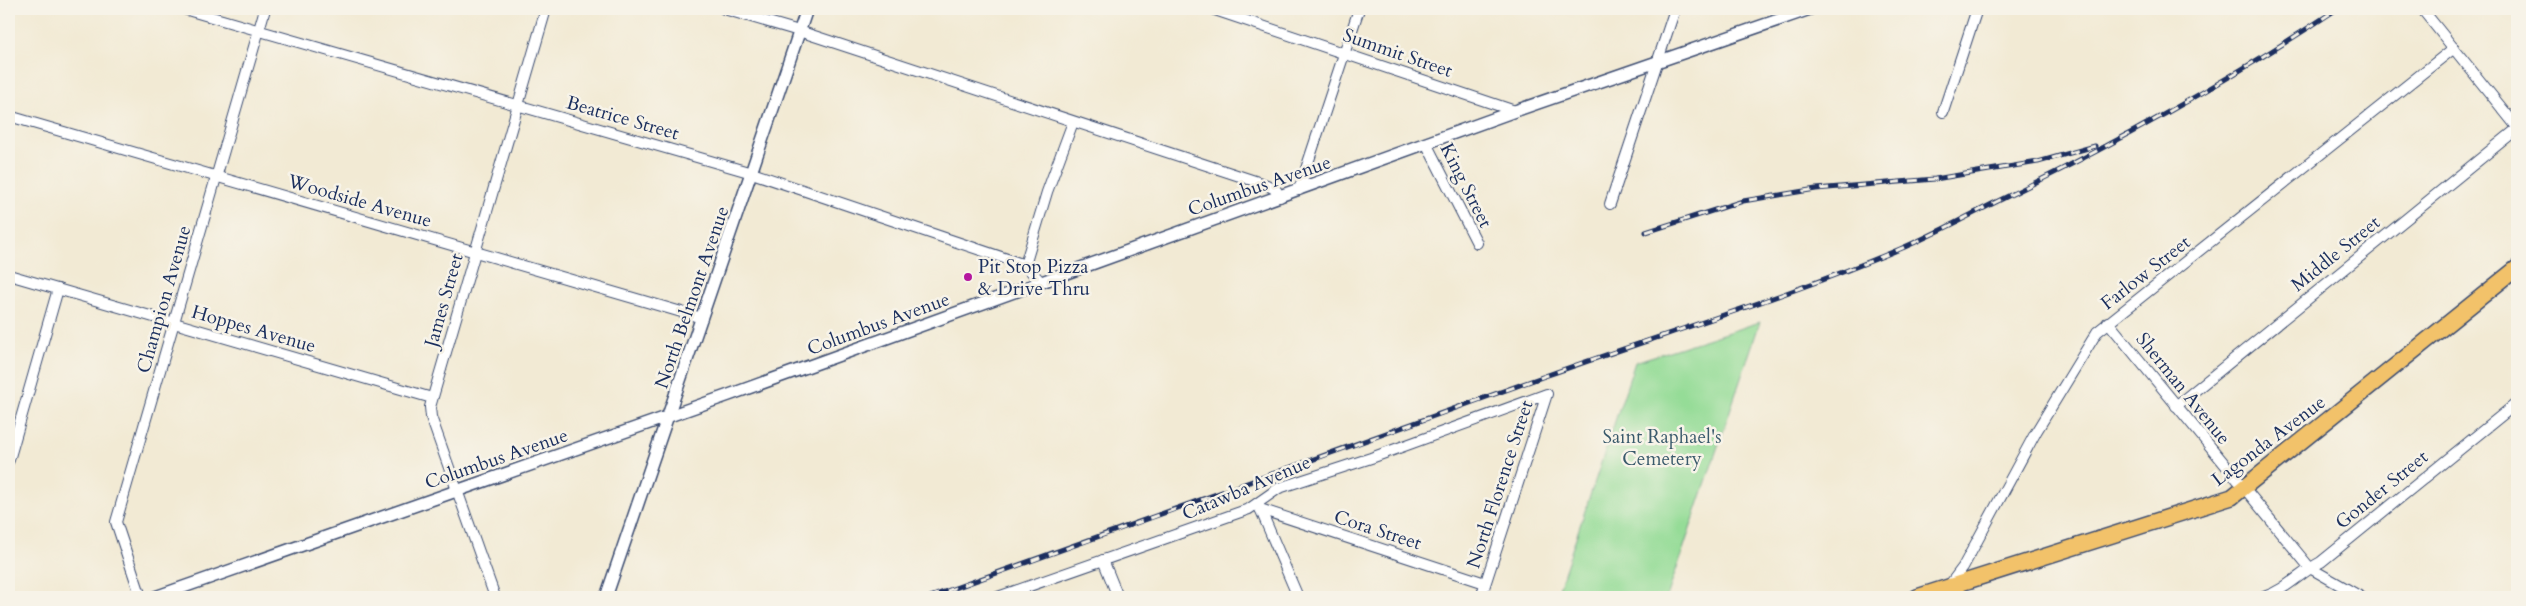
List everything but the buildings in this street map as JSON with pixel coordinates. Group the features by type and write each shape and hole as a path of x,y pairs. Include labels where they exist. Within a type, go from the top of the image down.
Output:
{"main road":[{"name":"Lagonda Avenue","path":"1917,597 1945,592 2232,497 2517,268"}],"street":[{"name":"Beatrice Street","path":"184,9 752,173 1026,265"},
{"name":"Champion Avenue","path":"141,597 116,522 265,9"},
{"name":"James Street","path":"495,597 431,417 432,398 546,9"},
{"path":"724,9 799,31 1267,185 1276,190 1280,197"},
{"name":"North Belmont Avenue","path":"606,597 807,9"},
{"name":"Summit Street","path":"1212,9 1515,111"},
{"path":"1299,190 1359,9"},
{"path":"1610,204 1675,9"},
{"name":"Columbus Avenue","path":"155,597 668,416 1515,111 1810,9"},
{"path":"1943,112 1977,9"},
{"path":"2422,9 2517,128"},
{"name":"Farlow Street","path":"1945,592 1963,567 2036,432 2096,332 2454,48"},
{"name":"Woodside Avenue","path":"9,116 702,318"},
{"path":"1041,282 1026,265 1047,192 1073,122"},
{"name":"Middle Street","path":"2176,406 2517,128"},
{"name":"King Street","path":"1426,143 1477,243"},
{"name":"Hoppes Avenue","path":"9,275 432,398"},
{"path":"9,460 58,289"},
{"name":"Sherman Avenue","path":"2108,322 2310,568 2362,597"},
{"name":"North Florence Street","path":"1480,597 1547,394 1507,409"},
{"name":"Gonder Street","path":"2264,597 2278,592 2321,562 2517,403"},
{"name":"Catawba Avenue","path":"998,597 1259,507 1266,495 1279,488 1507,409"},
{"path":"1259,507 1298,597"},
{"name":"Cora Street","path":"1259,507 1485,583"},
{"path":"1103,560 1118,597"}],"green space":[{"name":"Saint Raphael's Cemetery","path":"1760,322 1667,597 1556,597 1635,362"}],"railway":[{"path":"930,597 1545,376 1768,300 1900,249 2127,135 2255,62 2337,9"},
{"path":"1646,232 1743,201 1816,189 1935,179 2038,162 2095,146"}],"place":[{"name":"Pit Stop Pizza & Drive Thru","path":"968,277"}]}
